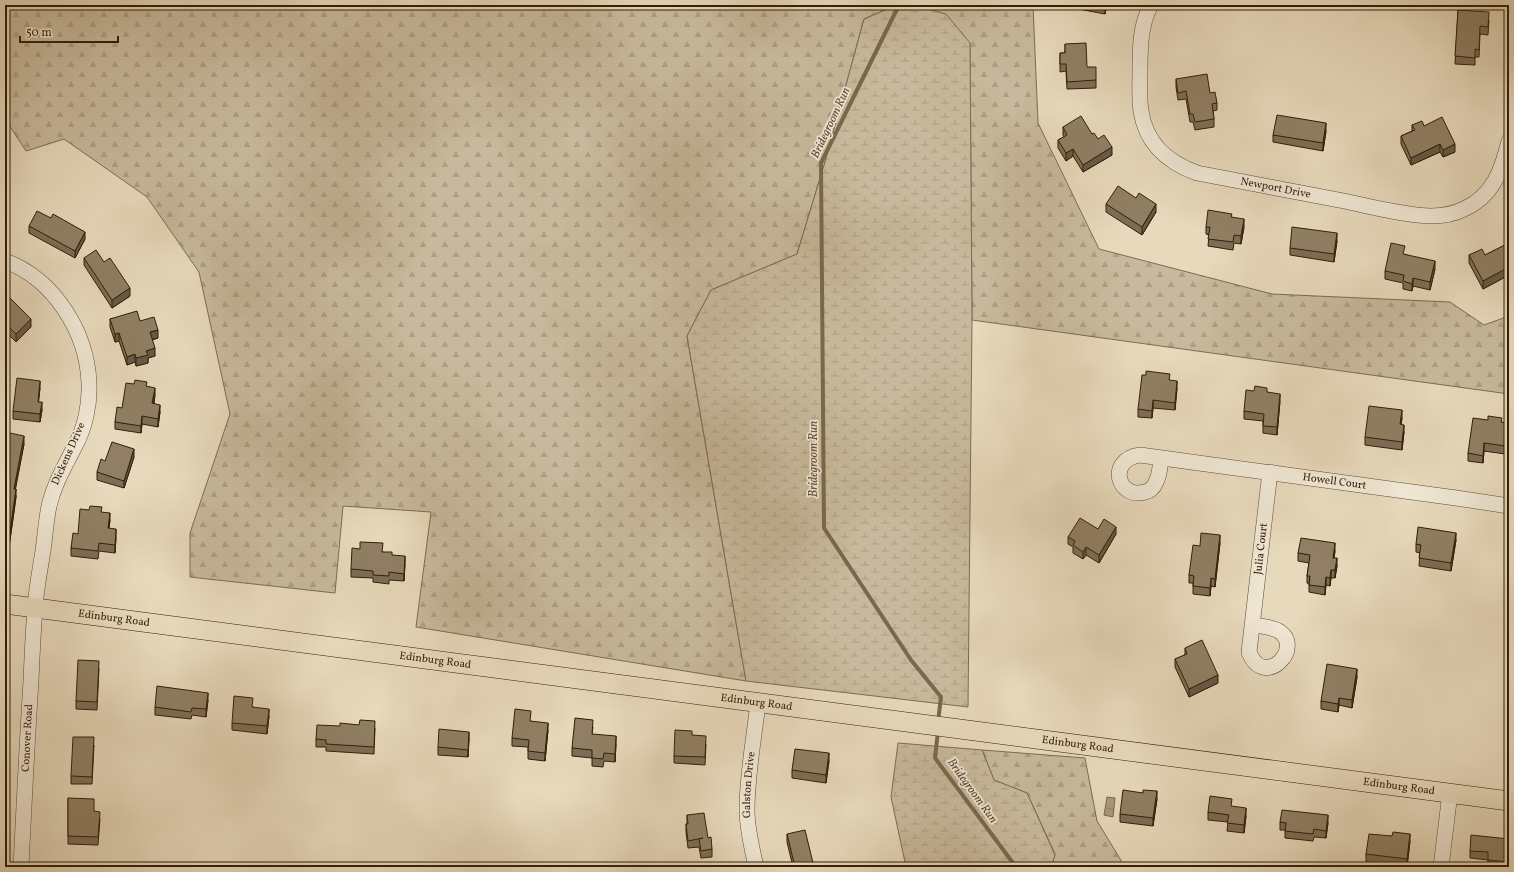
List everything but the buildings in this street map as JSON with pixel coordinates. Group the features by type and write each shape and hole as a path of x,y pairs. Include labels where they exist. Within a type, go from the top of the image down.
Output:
{"main road":[{"name":"Edinburg Road","path":"5,604 1509,801"}],"street":[{"name":"Newport Drive","path":"1151,5 1142,28 1140,48 1141,110 1147,130 1158,149 1182,167 1197,172 1275,188 1432,216 1448,214 1464,209 1489,191 1498,178 1504,164 1509,141"},
{"name":"Dickens Drive","path":"5,261 28,273 45,286 59,302 72,321 81,341 86,359 89,383 88,402 84,423 76,445 55,486 49,506 35,609"},
{"name":"Howell Court","path":"1161,458 1509,506"},
{"name":"Julia Court","path":"1252,625 1270,472"},
{"name":"Conover Road","path":"21,867 35,609"},
{"name":"Galston Drive","path":"756,867 749,836 747,811 748,786 758,703"},
{"path":"1441,867 1450,793"}],"green space":[{"path":"5,5 897,5 864,19 825,162 797,254 711,290 687,336 746,681 416,627 431,512 343,506 335,593 190,577 190,533 230,414 199,272 147,197 64,139 26,151 5,119"},
{"path":"897,5 913,5 946,14 970,43 972,320 968,707 746,681 687,336 711,290 797,254 825,162 864,19"},
{"path":"913,5 1033,5 1038,123 1099,249 1272,294 1450,302 1484,325 1509,316 1509,394 972,320 970,43"},
{"path":"898,743 982,750 994,780 1027,793 1055,855 1051,867 906,867 891,797"},
{"path":"982,750 1085,758 1097,821 1125,867 1051,867 1055,854 1027,793 994,780"}],"water":[{"path":"1107,797 1115,798 1113,817 1104,815"}],"waterway":[{"name":"Bridegroom Run","path":"899,5 821,163 824,528 911,660 941,697 938,722"},
{"name":"Bridegroom Run","path":"938,731 935,758 1016,867"}]}
